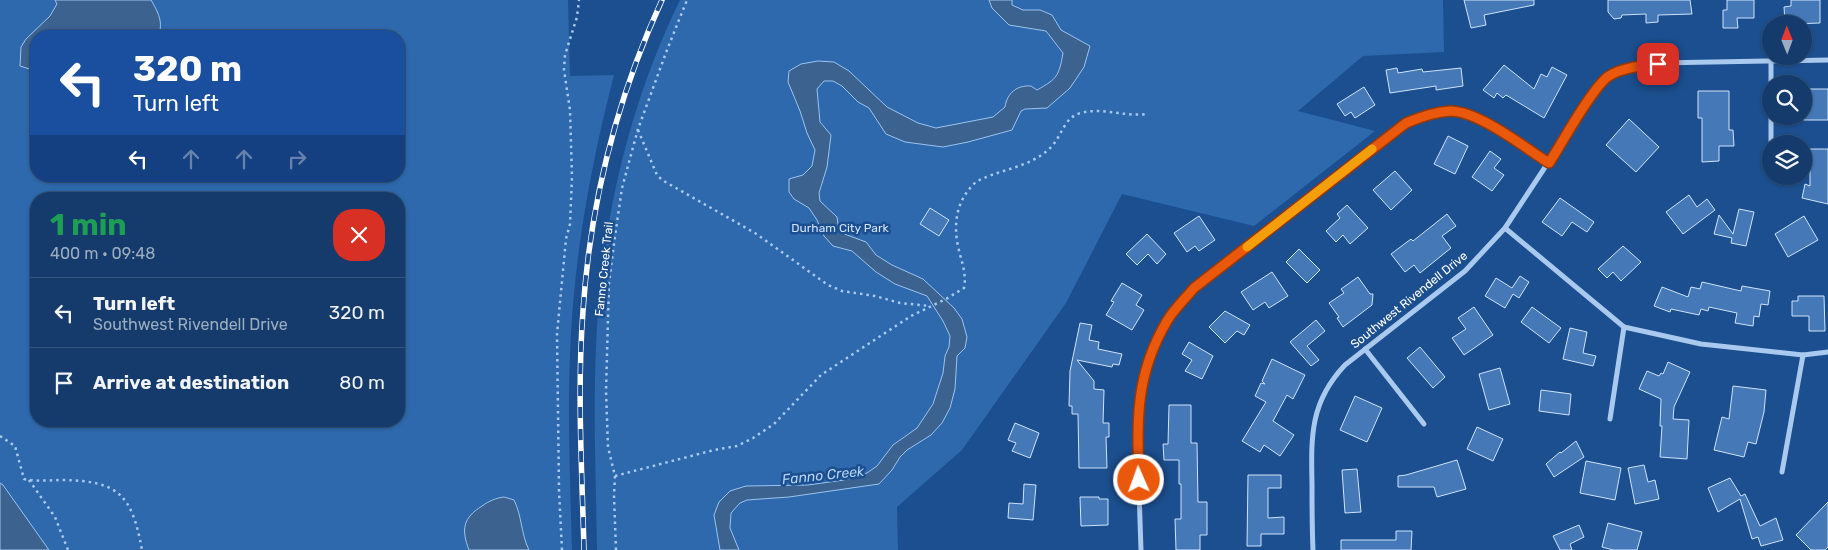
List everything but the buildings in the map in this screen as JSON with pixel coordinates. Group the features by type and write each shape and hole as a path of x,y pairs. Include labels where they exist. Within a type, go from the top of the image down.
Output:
{"street":[{"name":"Southwest Rivendell Drive","path":"1812,60 1828,60"},
{"name":"Southwest Rivendell Drive","path":"1313,550 1311,445 1314,420 1332,378 1345,365 1465,271 1505,228 1590,99 1607,77 1618,72 1658,64 1762,61"},
{"path":"1771,65 1771,135"},
{"path":"1141,550 1137,432 1138,404 1142,377 1151,351 1168,319 1194,288 1406,123 1428,114 1452,111 1479,118 1549,163"},
{"path":"1505,228 1624,327 1701,344 1802,355 1828,352"},
{"path":"1610,420 1624,327"},
{"path":"1365,349 1424,424"},
{"path":"1782,472 1802,355"}],"path":[{"path":"562,550 559,491 557,334 566,239 570,224 572,177 570,110 564,70 565,55 577,17 578,0"},
{"name":"Fanno Creek Trail","path":"616,550 615,476 608,448 606,391 609,283 622,188 638,130 666,50 687,0"},
{"path":"615,476 637,472 706,452 737,446 774,424 820,375 911,316 964,288 965,271 958,246 956,224 957,212 962,199 972,185 984,178 1039,157 1058,140 1062,129 1070,117 1081,112 1104,112 1133,116 1146,114"},
{"path":"638,130 657,175 662,180 755,234 828,285 842,291 875,296 900,303 932,306"},
{"path":"0,436 15,446 24,478 29,480 83,481 105,485 124,497 134,516 142,550"},
{"path":"29,480 55,517 68,550"}],"green space":[{"path":"0,0 568,0 570,76 614,75 586,203 573,300 569,414 572,550 0,550 0,487 3,485 0,483"},
{"name":"Durham City Park","path":"680,0 1443,0 1444,52 1363,56 1298,111 1375,131 1254,226 1122,194 1066,303 962,450 897,507 898,550 597,550 595,372 599,301 604,257 620,169 631,126 661,41"}],"shaded area":[{"path":"55,0 151,0 159,18 160,30 35,30 50,16 57,4"},
{"path":"989,0 1012,0 1012,5 1023,10 1040,10 1052,15 1061,30 1090,46 1084,67 1070,88 1047,108 1025,109 1021,111 1012,130 943,147 905,142 886,134 869,108 858,102 842,86 833,81 824,81 817,89 820,122 831,135 827,167 819,193 820,201 837,217 839,232 866,242 876,255 892,265 923,279 954,308 962,319 967,337 965,348 957,356 955,389 950,408 942,423 931,435 907,450 879,484 789,497 747,500 740,503 731,513 730,528 739,550 720,550 714,515 719,502 730,491 746,486 808,485 844,480 867,473 877,466 893,445 917,428 933,404 949,347 950,336 927,296 895,284 876,272 852,251 833,246 824,236 809,208 794,199 789,192 789,179 803,175 812,166 815,150 788,82 789,71 801,64 818,61 834,62 849,71 887,107 918,123 936,128 993,117 1005,107 1010,94 1017,89 1031,86 1037,90 1053,80 1060,67 1063,53 1046,31 1009,25 992,8"},
{"path":"30,35 30,69 20,66 21,47"},
{"path":"0,483 3,485 49,550 0,550"},
{"path":"504,497 514,500 529,550 469,550 465,536 467,520 485,504"}],"railway":[{"path":"584,550 580,371 583,311 592,231 599,191 619,113 646,37 662,0"}],"slow traffic":[{"path":"1247,247 1372,149"}],"route":[{"path":"1139,480 1137,432 1138,404 1142,377 1151,351 1168,319 1194,288 1406,123 1428,114 1452,111 1479,118 1549,163 1590,99 1607,77 1639,66 1658,64"}],"water label":[{"name":"Fanno Creek","path":"823,475"}]}
